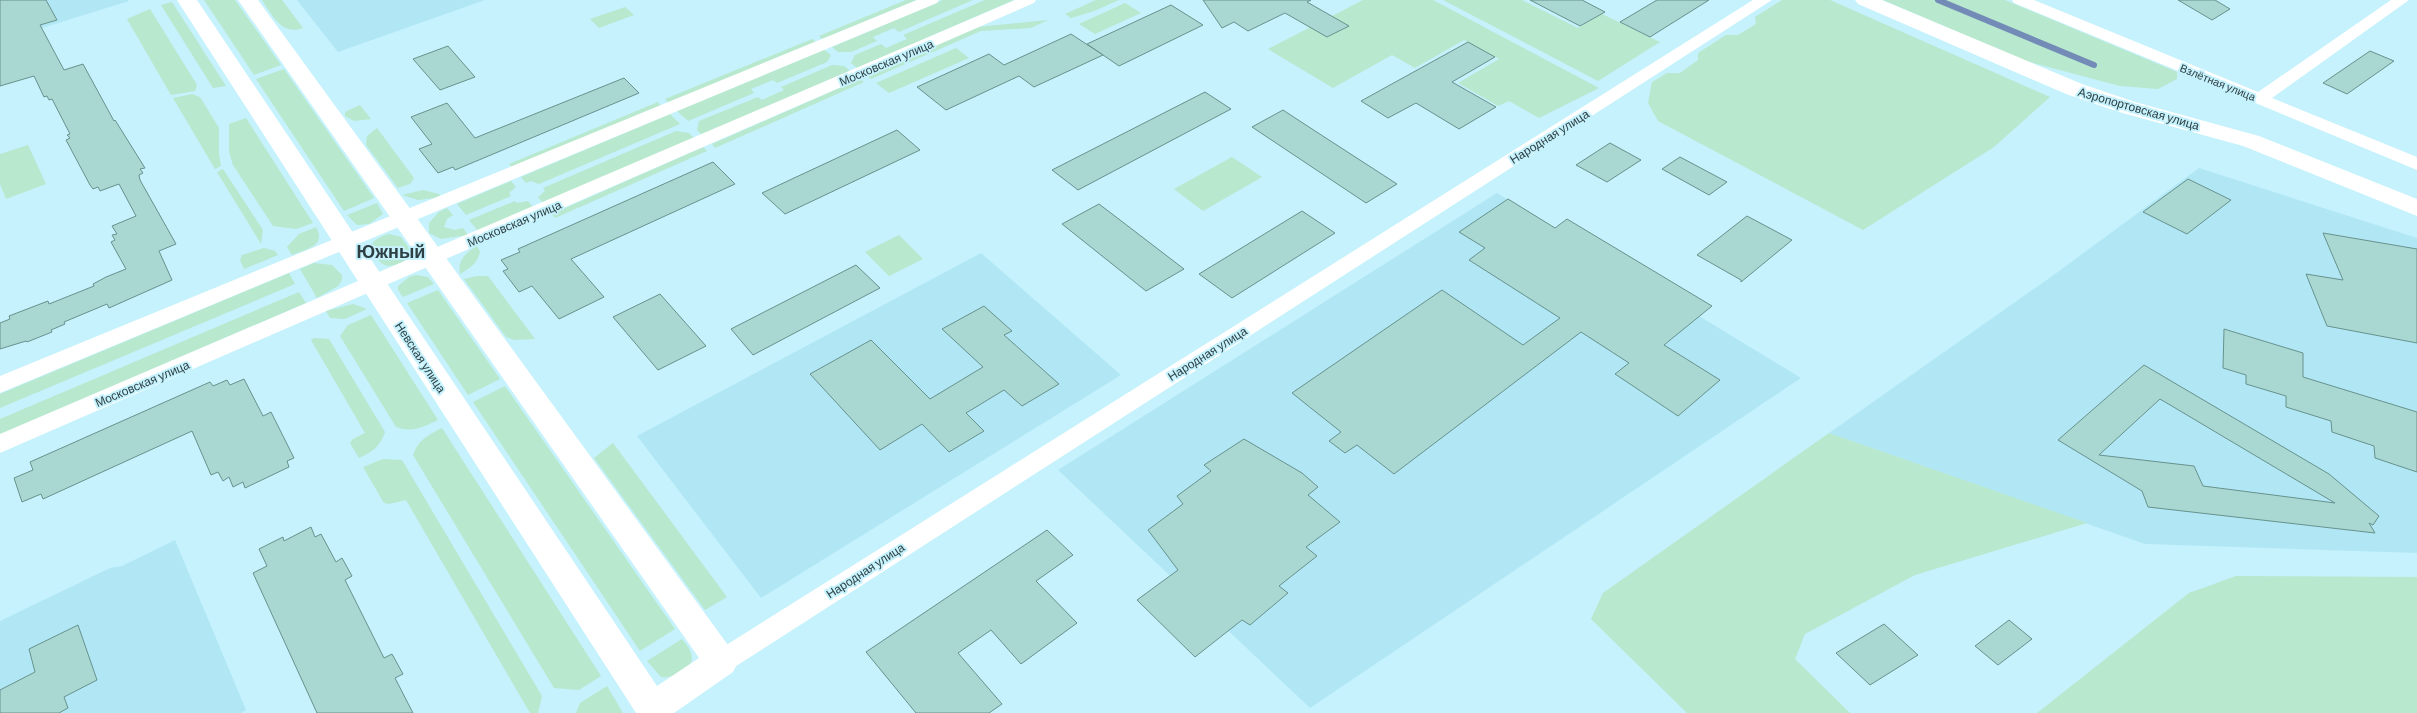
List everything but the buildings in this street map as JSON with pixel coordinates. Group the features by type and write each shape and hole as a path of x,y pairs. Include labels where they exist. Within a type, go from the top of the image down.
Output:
{"street":[{"name":"Невская улица","path":"187,0 653,711"},
{"path":"248,0 721,662"},
{"path":"0,385 930,0"},
{"name":"Московская улица","path":"0,444 1028,0"},
{"name":"Народная улица","path":"653,711 721,662 1764,0"},
{"name":"Аэропортовская улица","path":"1865,0 2082,92 2251,141 2417,208"},
{"name":"Взлётная улица","path":"2020,0 2417,164"},
{"path":"2259,99 2401,0"}],"shaded area":[{"path":"0,0 128,0 129,1 0,41"},
{"path":"297,0 485,0 338,52"},
{"path":"2199,168 2417,238 2417,553 2145,544 1829,433 2055,274"},
{"path":"1497,193 1801,378 1310,708 1058,470"},
{"path":"981,253 1121,375 761,598 637,436"},
{"path":"175,540 246,710 241,713 0,713 0,621 110,568 122,566"}],"green space":[{"path":"204,0 235,0 281,65 254,75"},
{"path":"262,0 282,0 303,28 296,30 283,27 274,18"},
{"path":"906,0 917,0 822,39 819,36"},
{"path":"943,0 973,0 899,32 894,28 873,37 877,41 851,52 838,52 832,47"},
{"path":"985,0 1014,0 857,68 851,63 855,55 881,44 886,48 907,39 903,35"},
{"path":"1096,0 1119,0 1094,11 1071,18 1065,14"},
{"path":"1363,0 1433,0 1599,88 1539,118 1509,101 1498,106 1458,83 1499,59 1464,40 1415,68 1392,55 1333,88 1268,49"},
{"path":"1443,0 1522,0 1578,28 1602,14 1660,42 1598,81"},
{"path":"1782,0 1830,0 2050,97 1994,147 1863,230 1658,121 1648,103 1652,82 1667,73 1680,73 1698,60 1698,53 1726,35 1738,35 1756,24 1755,17"},
{"path":"1883,0 2005,0 2177,72 2177,79 2158,89 2120,86 2025,61"},
{"path":"172,2 226,86 213,88 161,5"},
{"path":"1125,3 1141,13 1095,34 1079,24"},
{"path":"625,7 634,15 599,28 590,19"},
{"path":"150,9 197,85 195,91 171,95 127,19"},
{"path":"1048,20 1031,28 981,31 871,79 867,76 978,27"},
{"path":"812,39 816,42 669,103 665,99"},
{"path":"956,48 969,58 889,93 876,83"},
{"path":"824,50 831,55 827,62 777,83 773,80 751,89 754,93 688,121 677,111"},
{"path":"832,65 844,66 850,71 702,135 697,130 699,121 758,97 762,100 784,90 781,87"},
{"path":"284,69 374,198 344,211 256,79"},
{"path":"860,79 864,82 715,148 712,144"},
{"path":"192,94 200,97 219,128 221,166 215,169 173,98"},
{"path":"658,102 661,106 513,168 509,164"},
{"path":"360,105 371,119 354,121 345,116 345,112"},
{"path":"670,114 680,124 539,184 531,181 526,183 521,177"},
{"path":"246,118 313,223 296,229 273,226 233,165 229,152 229,124"},
{"path":"377,128 414,178 410,184 398,188 366,145 367,136"},
{"path":"676,131 689,133 694,138 543,203 538,197 545,191 543,188"},
{"path":"28,145 46,184 6,199 0,184 0,154"},
{"path":"703,147 707,151 555,218 552,214"},
{"path":"1232,157 1262,177 1203,211 1174,189"},
{"path":"223,169 263,230 261,244 217,172"},
{"path":"511,181 516,187 509,193 511,196 466,215 457,204"},
{"path":"423,190 439,194 441,197 418,200 402,195"},
{"path":"515,201 517,203 528,201 533,207 478,231 469,220"},
{"path":"377,203 383,214 369,224 357,225 347,215"},
{"path":"447,208 453,215 447,219 444,227 455,230 463,228 468,235 441,239 429,233 429,223 439,212"},
{"path":"316,227 319,233 317,243 309,249 292,255 287,247 299,234"},
{"path":"389,234 401,237 411,251 406,260 392,266 381,263 374,255 371,247 374,241"},
{"path":"899,235 923,259 889,276 865,252"},
{"path":"477,246 480,252 477,260 470,268 460,274 459,269 463,257"},
{"path":"264,248 275,251 278,255 244,269 240,260 242,255"},
{"path":"314,263 332,265 342,275 342,280 338,286 317,298 300,269"},
{"path":"289,273 295,284 0,408 0,394"},
{"path":"416,275 428,277 434,284 403,297 398,290 398,286 409,277"},
{"path":"488,276 535,339 514,340 506,337 464,279"},
{"path":"438,290 500,379 468,395 407,303"},
{"path":"299,292 306,303 0,435 0,419"},
{"path":"353,304 367,309 345,319 330,318 326,311"},
{"path":"371,315 438,420 412,429 396,427 340,336 348,325"},
{"path":"314,338 329,339 385,432 381,442 375,448 359,458 350,443 353,439 365,433 311,340"},
{"path":"505,386 675,629 640,651 473,402"},
{"path":"442,428 601,676 579,690 554,688 413,455 424,438"},
{"path":"1829,433 2087,523 1915,575 1805,634 1795,659 1850,713 1687,713 1591,619 1603,593"},
{"path":"613,443 727,597 705,610 594,458"},
{"path":"383,459 402,460 542,696 538,713 530,713 406,500 389,504 384,503 363,467"},
{"path":"2236,576 2417,577 2417,713 2037,713 2189,593"},
{"path":"682,639 690,651 691,664 677,675 661,677 647,661"},
{"path":"607,686 623,713 576,713 580,703"}],"waterway":[{"path":"1938,0 2094,65"}],"district":[{"name":"Южный","path":"391,251"}]}
